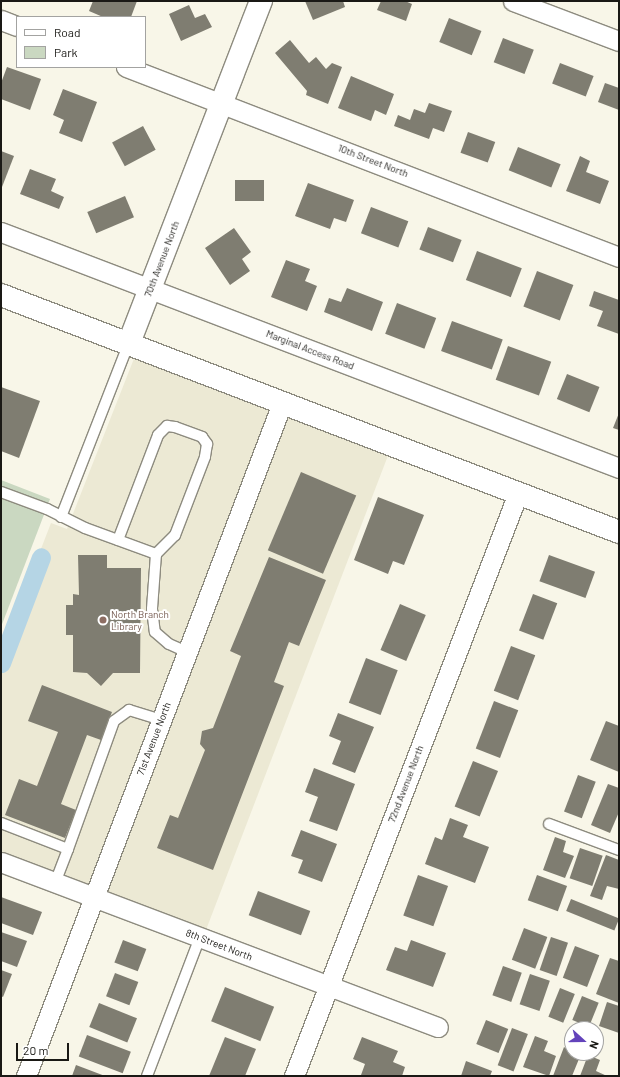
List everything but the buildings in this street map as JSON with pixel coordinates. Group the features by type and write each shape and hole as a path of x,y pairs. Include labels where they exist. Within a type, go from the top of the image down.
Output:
{"main road":[{"name":"70th Avenue North","path":"129,343 261,1"},
{"path":"1,295 619,532"}],"street":[{"path":"513,1 619,41"},
{"path":"1,20 16,26"},
{"name":"10th Street North","path":"129,68 619,256"},
{"name":"Marginal Access Road","path":"1,232 619,468"},
{"name":"71st Avenue North","path":"26,1076 282,403"},
{"name":"72nd Avenue North","path":"294,1076 518,493"},
{"name":"8th Street North","path":"1,862 438,1027"}],"lane":[{"name":"70th Avenue North","path":"61,517 129,343"},
{"path":"118,540 158,435 167,426 175,427 202,437 207,444 206,451 175,535 156,554 152,609 155,632 169,644 187,652"},
{"path":"1,492 156,554"},
{"path":"55,883 114,722 129,710 162,720"},
{"path":"1,823 68,849"},
{"path":"549,824 619,850"},
{"path":"147,1076 200,937"}],"shaded area":[{"path":"135,356 270,408 88,885 1,852 1,652 51,523 67,529"},
{"path":"289,415 389,453 206,930 106,892"}],"green space":[{"path":"1,480 50,499 1,627"}],"waterway":[{"path":"1,663 41,557"}],"place":[{"name":"North Branch Library","path":"103,620"}]}
